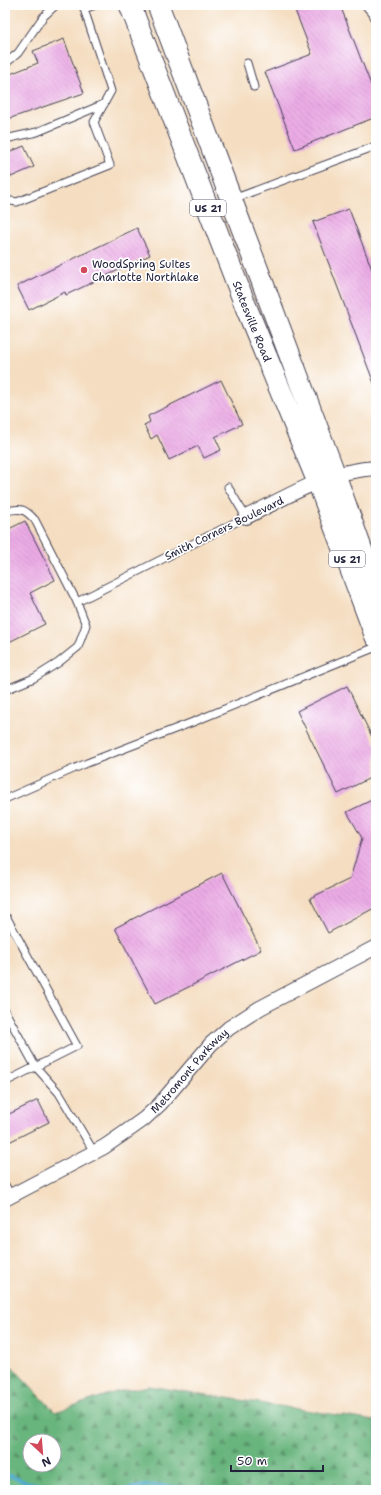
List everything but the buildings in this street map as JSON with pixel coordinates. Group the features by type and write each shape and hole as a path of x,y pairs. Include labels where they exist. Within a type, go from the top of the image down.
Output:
{"main road":[{"name":"Statesville Road","path":"130,5 244,300 376,590"},
{"path":"142,5 152,26 166,41 178,58"},
{"name":"Statesville Road","path":"158,5 231,200 326,479 376,637"},
{"path":"144,39 159,54 173,84 180,85 188,83"}],"street":[{"name":"Smith Corners Boulevard","path":"246,517 326,479 376,468"},
{"name":"Metromont Parkway","path":"7,1193 94,1152 124,1134 144,1119 160,1104 211,1044 229,1028 260,1008 376,947"}],"lane":[{"path":"5,64 18,53 42,17 56,5"},
{"path":"5,200 17,202 110,165 94,122 111,91 84,9 95,5"},
{"path":"365,5 373,14 376,21"},
{"path":"247,63 254,87"},
{"path":"5,139 37,132 104,104"},
{"path":"231,200 376,146"},
{"path":"228,487 246,517"},
{"path":"5,511 17,509 26,510 35,520 77,602 86,626 78,647 58,664 34,678 5,690"},
{"name":"Smith Corners Boulevard","path":"77,602 246,517"},
{"path":"5,799 87,764 376,647"},
{"path":"5,920 7,918 77,1046 5,1082"},
{"path":"5,1011 35,1066 59,1093 94,1152"}],"green space":[{"path":"5,1359 55,1412 116,1392 149,1386 376,1421 376,1490 5,1490"}],"waterway":[{"path":"5,1474 26,1482 71,1490"},
{"path":"125,1490 152,1485 196,1490"}],"place":[{"name":"WoodSpring Suites Charlotte Northlake","path":"84,270"}]}
